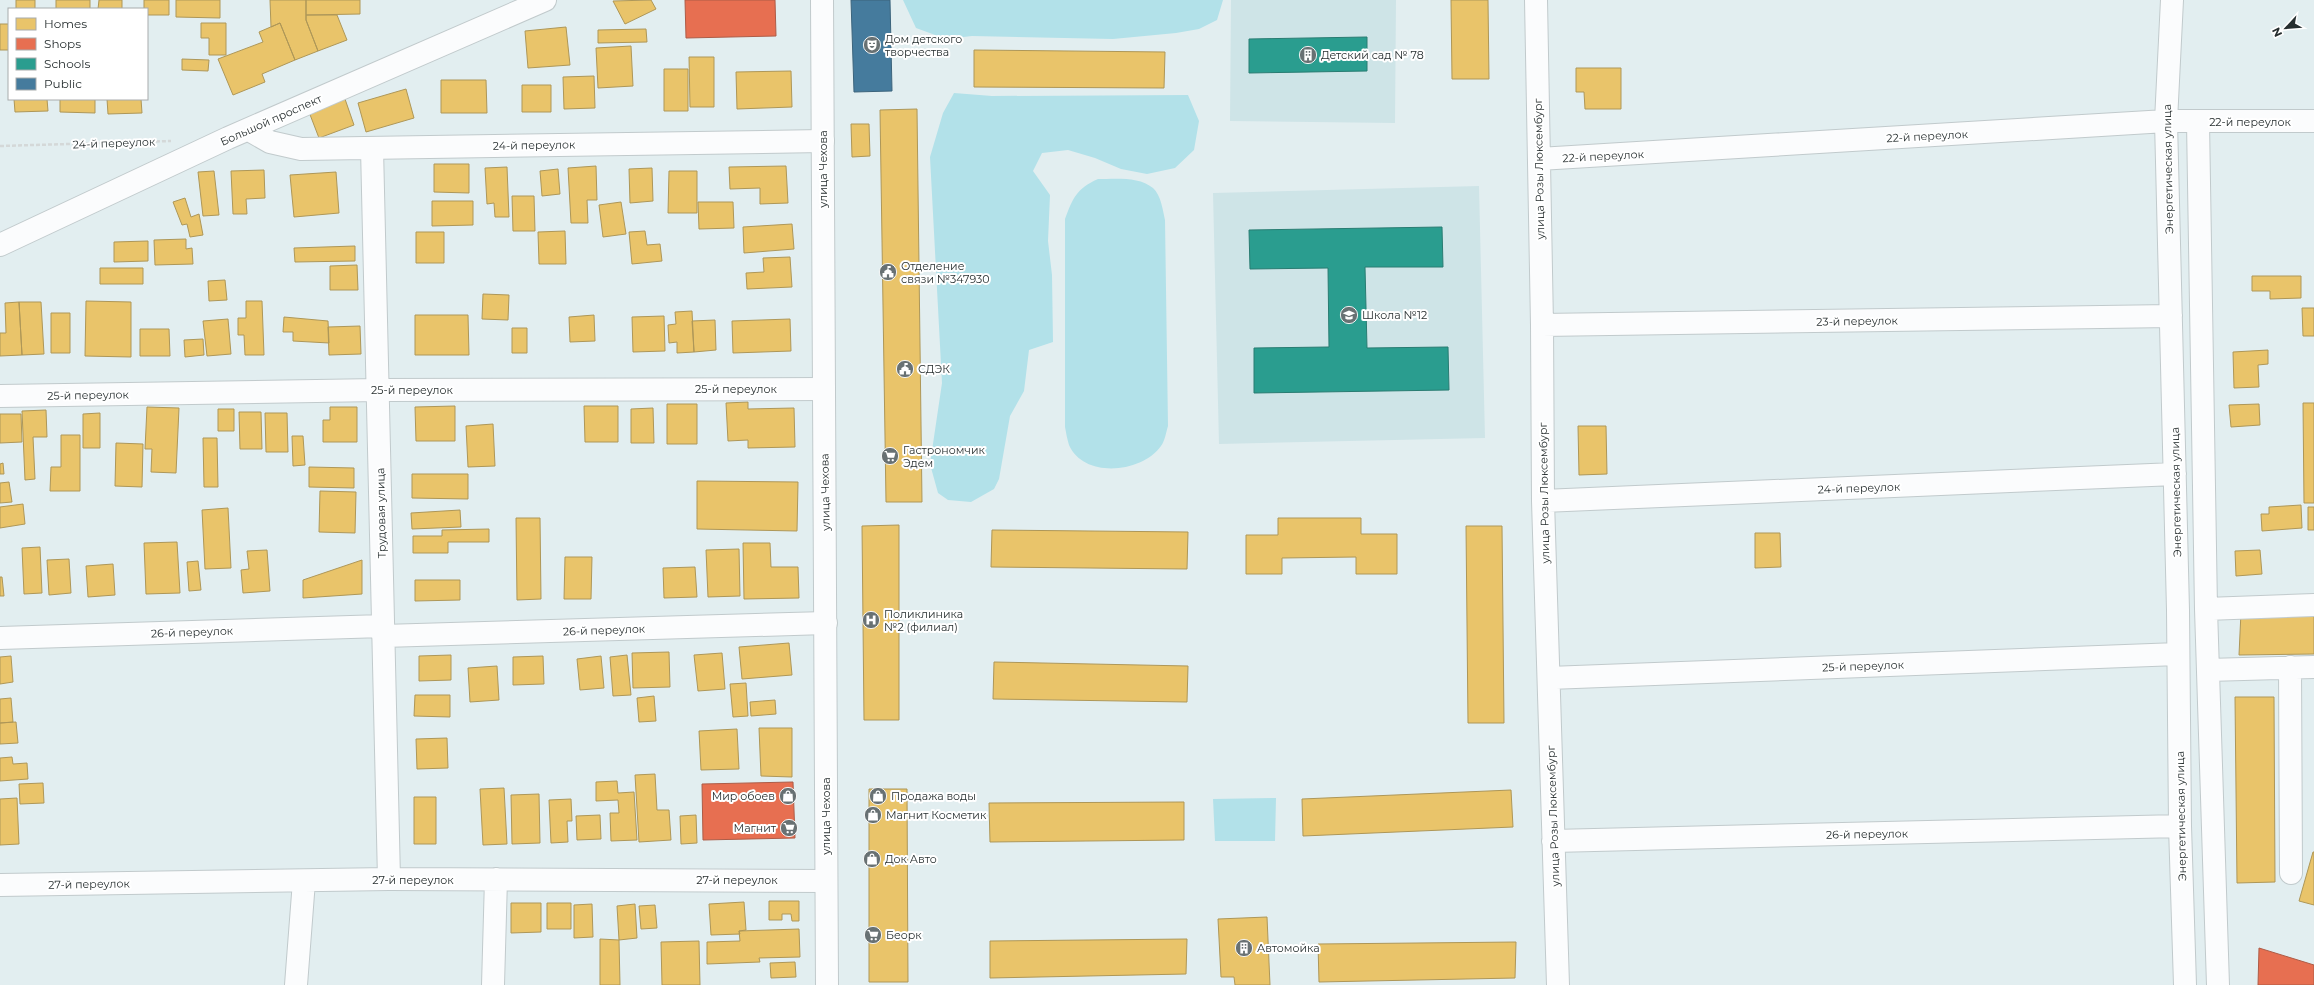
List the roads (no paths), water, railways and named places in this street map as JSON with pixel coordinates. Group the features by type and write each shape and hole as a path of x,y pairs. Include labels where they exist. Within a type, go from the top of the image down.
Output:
{"street":[{"name":"Большой проспект","path":"0,245 249,130 545,0"},
{"name":"улица Чехова","path":"822,0 827,985"},
{"name":"улица Розы Люксембург","path":"1536,0 1542,325 1543,501 1558,985"},
{"name":"Энергетическая улица","path":"2172,0 2166,121 2175,474 2184,985"},
{"name":"22-й переулок","path":"1539,159 2166,121 2314,121"},
{"path":"2198,122 2204,524 2218,985"},
{"name":"24-й переулок","path":"249,130 270,142 301,149 823,141"},
{"name":"Трудовая улица","path":"372,148 389,879"},
{"name":"23-й переулок","path":"1542,325 2171,316"},
{"name":"25-й переулок","path":"0,396 378,390 824,389"},
{"name":"24-й переулок","path":"1543,501 2175,474"},
{"path":"2176,525 2204,524"},
{"path":"2206,609 2314,605"},
{"name":"26-й переулок","path":"0,638 826,624"},
{"name":"25-й переулок","path":"1549,678 2178,654"},
{"path":"2290,667 2292,873"},
{"path":"2208,670 2314,667"},
{"name":"26-й переулок","path":"1553,841 2180,826"},
{"name":"27-й переулок","path":"0,885 389,879 826,881"},
{"path":"493,985 496,880"},
{"path":"296,985 304,881"}],"place":[{"name":"Дом детского творчества","path":"872,45"},
{"name":"Детский сад № 78","path":"1308,55"},
{"name":"Отделение связи №347930","path":"888,272"},
{"name":"Школа №12","path":"1349,315"},
{"name":"СДЭК","path":"905,369"},
{"name":"Гастрономчик Эдем","path":"890,456"},
{"name":"Поликлиника №2 (филиал)","path":"871,620"},
{"name":"Мир обоев","path":"788,796"},
{"name":"Продажа воды","path":"878,796"},
{"name":"Магнит Косметик","path":"873,815"},
{"name":"Магнит","path":"789,828"},
{"name":"Док Авто","path":"872,859"},
{"name":"Беорк","path":"873,935"},
{"name":"Автомойка","path":"1244,948"}]}
